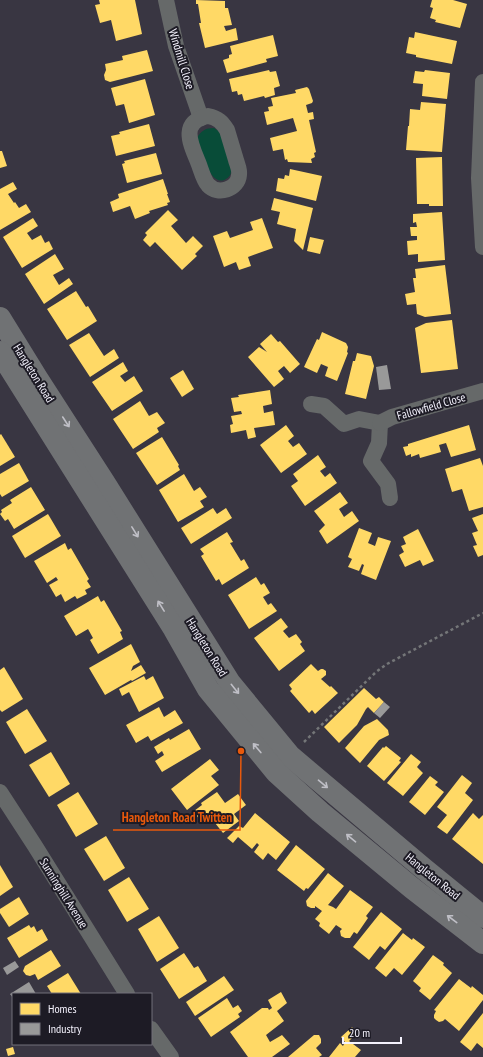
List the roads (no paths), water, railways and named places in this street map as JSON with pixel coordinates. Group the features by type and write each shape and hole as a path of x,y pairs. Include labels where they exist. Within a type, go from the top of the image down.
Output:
{"main road":[{"name":"Hangleton Road","path":"0,318 104,482 182,624 208,689 276,772 320,812 412,888 483,943"},
{"name":"Hangleton Road","path":"0,352 182,624 290,756 483,917"},
{"path":"412,888 424,869"}],"street":[{"name":"Windmill Close","path":"166,0 176,46 201,118"},
{"path":"483,82 478,178 483,247"},
{"name":"Fallowfield Close","path":"311,404 324,406 344,424 359,420 380,423 392,417 483,391"},
{"name":"Fallowfield Close","path":"380,423 379,443 371,461 388,484 390,498"},
{"name":"Sunninghill Avenue","path":"0,792 126,993"},
{"path":"152,1030 172,1057"}],"place":[{"name":"Hangleton Road Twitten","path":"241,751"}]}
